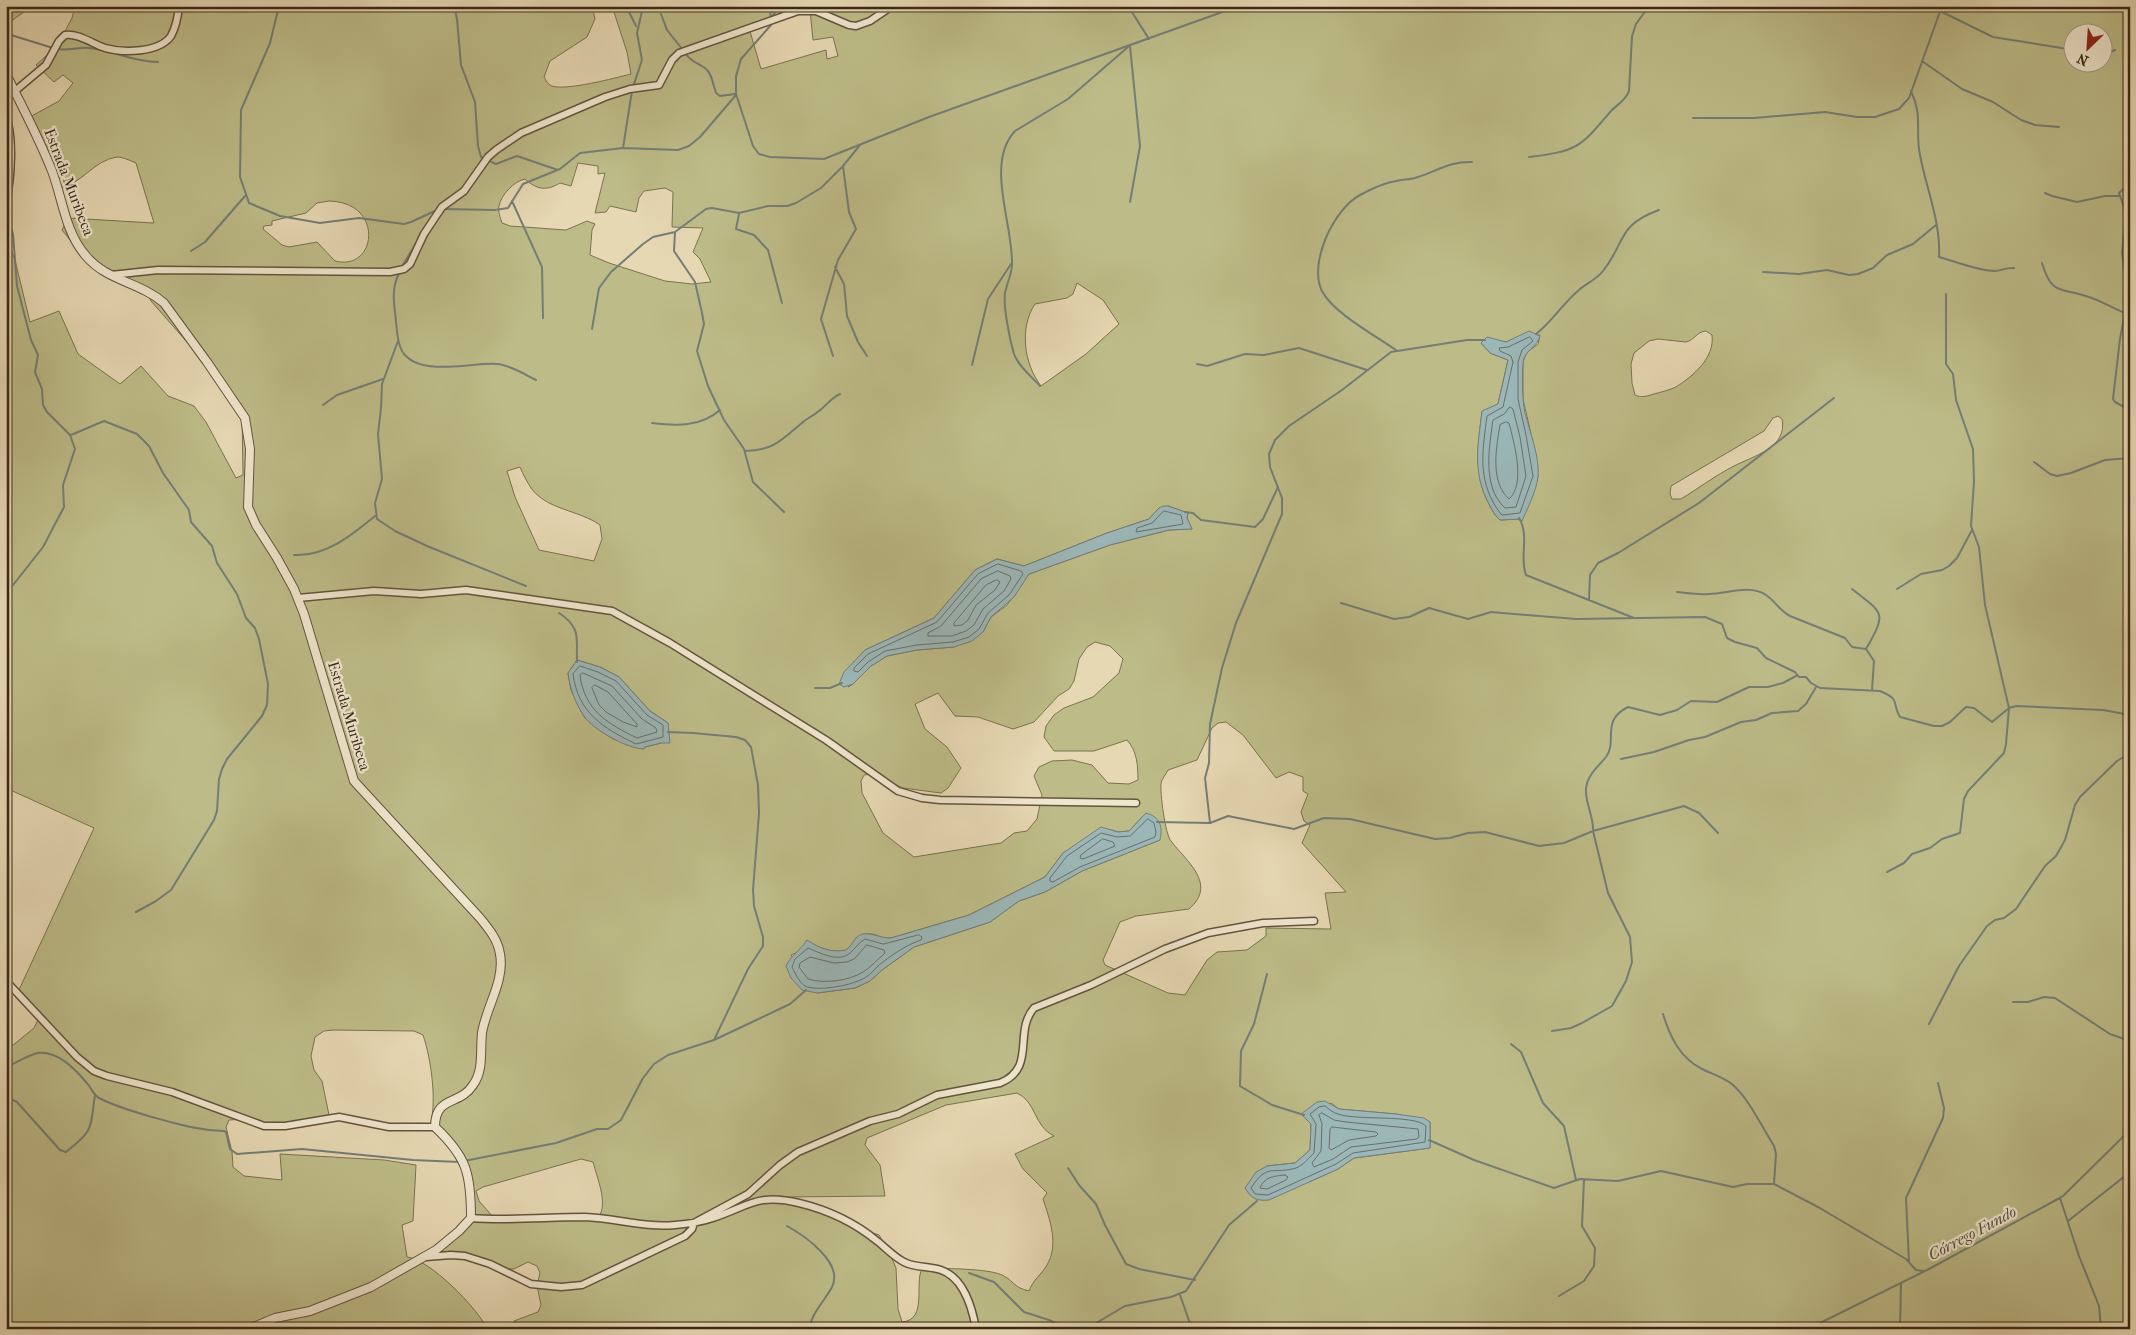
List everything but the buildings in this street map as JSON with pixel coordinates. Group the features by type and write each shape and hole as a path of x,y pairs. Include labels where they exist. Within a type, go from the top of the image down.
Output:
{"street":[{"path":"15,91 46,65 65,35 72,35 117,50 148,48 161,44 170,37 177,22 179,6"},
{"path":"109,275 158,270 390,272 404,269 410,264 424,234 442,208 464,191 488,157 521,133 618,92 654,87 663,81 672,60 679,52 791,13 812,10 856,26 870,21 892,6"},
{"name":"Estrada Muribeca","path":"6,74 52,172 69,229 86,256 100,270 148,292 164,304 246,418 249,436 248,507 256,525 277,558 298,598 354,781 358,788 484,924 496,941 500,955 499,976 484,1023 479,1072 469,1090 442,1105 436,1115 434,1127"},
{"path":"6,117 10,134 9,185 6,202"},
{"path":"298,598 374,591 421,594 466,590 612,610 670,643 826,740 898,791 922,798 940,800 1136,803"},
{"path":"422,1258 451,1254 464,1256 490,1264 531,1284 544,1287 582,1285 685,1236 692,1229 694,1223 748,1194 780,1165 798,1152 862,1124 898,1114 937,1095 1010,1079 1016,1073 1020,1064 1028,1018 1034,1008 1042,1004 1092,985 1165,949 1208,933 1263,923 1314,921"},
{"path":"6,981 77,1058 94,1071 107,1076 185,1096 264,1126 285,1126 339,1117 389,1126 434,1127 451,1143 464,1162 470,1188 471,1218 448,1241 364,1291 342,1297 310,1311 265,1321 249,1329"},
{"path":"471,1218 509,1220 586,1217 657,1225 694,1223 713,1218 754,1201 768,1199 792,1202 826,1211 848,1221 904,1262 941,1270 952,1275 961,1285 968,1299 976,1329"}],"shaded area":[{"path":"6,6 32,6 6,25"},
{"path":"75,6 592,6 595,19 587,37 550,61 544,77 552,86 568,87 631,74 627,52 612,6 2130,6 2130,1329 518,1329 514,1321 538,1312 541,1305 537,1286 540,1273 537,1266 528,1262 514,1269 505,1269 486,1260 457,1252 432,1251 468,1220 468,1182 446,1139 429,1129 432,1119 433,1095 429,1056 423,1035 414,1031 333,1030 324,1031 315,1037 311,1056 314,1070 322,1081 329,1115 278,1129 245,1121 229,1120 226,1127 232,1152 233,1167 244,1176 282,1180 280,1154 384,1160 416,1165 413,1221 402,1225 407,1257 428,1266 440,1275 474,1309 487,1329 273,1329 272,1325 258,1329 6,1329 6,1051 34,1028 38,1020 35,1007 18,992 94,828 6,788 6,236 15,260 30,322 59,311 78,354 120,384 141,366 168,396 194,406 206,422 236,478 243,475 242,414 217,384 194,350 151,301 149,296 107,277 87,261 62,230 68,218 154,223 136,163 127,159 117,157 109,159 94,167 74,183 58,189 28,118 59,101 73,83 63,75 54,82 36,65 58,45 72,18","holes":["810,10 813,40 833,37 838,56 827,59 826,50 761,69 749,28","578,163 598,166 598,174 605,173 595,213 606,212 610,206 636,212 639,198 644,191 665,188 673,192 672,227 703,228 693,252 700,259 711,282 692,284 665,281 590,255 592,230 595,224 587,221 566,230 510,226 502,223 499,214 500,202 512,186 525,179 542,188 560,183 571,186","329,201 347,204 359,212 367,223 369,235 366,247 360,256 349,262 335,261 317,242 289,247 282,245 263,229 264,226 272,225 272,221 306,213 317,203","1077,283 1103,300 1119,324 1086,354 1041,386 1027,357 1025,335 1027,324 1035,304 1067,298 1073,294","1706,331 1712,335 1712,343 1706,359 1696,372 1683,383 1671,389 1646,396 1635,395 1631,364 1634,353 1649,341 1658,339 1686,342","1540,335 1538,344 1526,353 1523,362 1523,399 1538,477 1519,519 1500,520 1491,508 1484,493 1479,470 1478,447 1482,412 1498,404 1508,360 1490,353 1481,343 1497,340 1506,342","1778,416 1782,419 1780,437 1775,444 1760,454 1714,477 1681,499 1672,499 1670,494 1671,486 1764,431 1773,418","520,467 530,486 546,501 600,525 602,539 594,561 539,550 515,497 507,471","1168,506 1188,513 1187,518 1192,529 1169,530 1110,545 1029,574 1007,605 991,617 983,632 954,647 917,650 887,656 871,666 848,687 865,650 934,618 975,570 997,559 1024,566 1107,533 1149,519 1159,508","1095,642 1110,646 1123,659 1119,673 1093,697 1064,708 1054,715 1046,726 1044,737 1054,751 1094,751 1127,740 1136,758 1138,780 1129,784 1108,783 1092,765 1072,760 1052,761 1039,767 1034,776 1042,795 1037,819 1027,831 1014,833 1001,843 914,857 883,833 862,793 861,781 864,775 871,774 903,788 941,793 948,788 961,768 947,747 925,729 915,704 938,693 955,716 978,717 1013,729 1034,722 1058,696 1069,689 1074,681 1079,659 1087,647","577,660 600,667 619,677 650,711 668,723 661,743 645,747 613,739 584,717 571,690 568,673","1226,722 1243,735 1276,778 1289,772 1303,777 1303,791 1308,794 1301,812 1304,821 1310,825 1302,843 1346,892 1325,893 1331,929 1266,928 1266,936 1247,950 1217,952 1207,960 1185,995 1168,993 1105,965 1103,960 1120,922 1136,916 1189,909 1197,900 1201,891 1200,882 1191,865 1169,837 1162,804 1161,788 1161,783 1168,770 1197,760 1212,728 1218,723","1146,813 1160,840 1082,871 1045,892 1019,901 990,922 914,947 870,981 855,988 817,993 791,955 800,951 807,941 825,949 846,951 863,935 872,934 891,938 969,915 1045,877 1063,853 1112,830 1118,832 1129,831","1017,1093 1023,1097 1028,1102 1042,1127 1054,1136 1015,1154 1023,1169 1047,1193 1043,1199 1053,1241 1051,1257 1029,1291 1017,1286 1004,1276 988,1271 922,1269 919,1283 918,1308 910,1320 902,1322 898,1309 896,1268 888,1249 879,1235 867,1231 843,1216 786,1197 885,1196 880,1165 865,1145 867,1138 946,1105","1331,1103 1339,1109 1396,1114 1430,1122 1430,1148 1354,1158 1338,1169 1309,1182 1267,1166 1295,1163 1310,1150 1311,1124","581,1159 593,1162 601,1190 602,1204 599,1217 494,1218 479,1201 476,1191 483,1187"]}],"water":[{"path":"1529,331 1540,336 1524,359 1522,375 1524,407 1536,453 1538,477 1534,494 1522,521 1519,519 1500,520 1490,506 1480,481 1478,447 1482,411 1498,404 1508,360 1490,353 1481,343 1487,337 1506,342"},
{"path":"1163,506 1188,513 1187,518 1192,529 1169,530 1110,545 1029,574 1014,597 991,617 983,632 972,641 954,647 917,650 887,656 871,666 853,684 844,687 839,684 844,672 865,650 934,618 975,570 997,559 1024,566 1107,533 1149,519"},
{"path":"577,660 600,667 619,677 650,711 668,723 670,743 661,743 645,747 644,749 637,748 611,738 595,727 581,711 569,679 568,673"},
{"path":"1146,813 1155,817 1161,826 1160,840 1082,871 1045,892 1019,901 990,922 914,947 870,981 855,988 817,993 802,990 791,978 786,966 807,940 825,949 835,951 846,950 860,935 868,934 891,938 969,915 1045,877 1063,853 1101,827 1118,832 1129,831"},
{"path":"1325,1101 1339,1109 1424,1118 1430,1122 1430,1148 1354,1158 1338,1169 1269,1200 1258,1200 1252,1197 1245,1188 1256,1172 1267,1166 1295,1163 1310,1150 1311,1124 1301,1114 1317,1102"}],"waterway":[{"path":"13,6 8,27 11,35 53,48"},
{"path":"279,6 270,43 241,110 240,177 249,203 280,216 320,223 359,218 404,224 437,210"},
{"path":"454,6 461,65 475,102 478,146 481,157 496,164 517,156 558,170"},
{"path":"626,6 636,26"},
{"path":"633,87 642,60 637,33 642,11 641,6"},
{"path":"770,6 771,25 741,59 736,76 736,94 753,146 759,154 770,157 824,159 929,117 1239,6"},
{"path":"772,17 779,6"},
{"path":"1128,6 1149,39"},
{"path":"1529,157 1559,152 1577,145 1585,140 1626,97 1629,91 1632,36 1636,24 1649,6"},
{"path":"1693,118 1754,118 1825,112 1857,117 1875,117 1899,109 1909,98 1942,6"},
{"path":"1940,11 1993,37 2064,48"},
{"path":"661,14 667,30 683,50"},
{"path":"1130,46 1140,146 1130,202"},
{"path":"1040,386 1016,359 1007,324 1005,293 1012,264 1001,177 1002,160 1006,144 1015,131 1068,99 1128,47"},
{"path":"57,49 89,48 140,60 158,62"},
{"path":"686,54 692,61 707,70 711,76 716,93 720,96 735,94"},
{"path":"1922,61 1962,89 1993,102 2021,120 2035,125 2059,127"},
{"path":"623,148 632,91"},
{"path":"1911,91 1917,108 1920,155 1938,231 1939,257 1987,270 1997,271 2014,268"},
{"path":"442,209 495,210 508,208 523,184 560,169 580,153 623,148 678,150 689,146 700,137 736,95"},
{"path":"592,329 599,288 611,272 653,237 675,232 706,209 712,208 739,213 768,206 787,206 796,203 821,188 843,166 860,145"},
{"path":"1396,350 1366,331 1327,299 1322,291 1318,266 1326,238 1341,212 1360,195 1387,183 1415,178 1451,165 1472,162"},
{"path":"833,356 821,319 838,260 856,229 849,212 843,166"},
{"path":"2130,183 2119,193 2126,213 2122,253 2128,296 2120,339 2113,399 2130,410"},
{"path":"2045,193 2077,202 2105,196 2120,196"},
{"path":"191,251 205,242 245,196"},
{"path":"512,201 542,267 543,318"},
{"path":"6,209 13,234 17,286 31,340 38,355 35,372 42,389 43,405 47,412 70,435 75,449 63,485 64,507 43,547 6,594"},
{"path":"1536,334 1573,295 1601,274 1629,228 1645,216 1659,210"},
{"path":"739,214 736,229 754,235 768,250 782,303"},
{"path":"1763,272 1799,274 1827,270 1849,275 1858,274 1873,268 1887,255 1913,244 1936,225"},
{"path":"675,232 674,251 695,282 702,313 704,324 697,351 708,386 724,420 744,449 753,482 784,512"},
{"path":"401,268 418,240"},
{"path":"2042,263 2046,274 2054,286 2094,299 2125,313"},
{"path":"972,365 988,299 1011,264"},
{"path":"835,267 844,284 847,316 858,342 867,356"},
{"path":"399,273 396,279 394,297 397,333 400,348 410,359 420,364 446,367 497,364 517,370 536,380"},
{"path":"1946,294 1946,364 1953,374 1956,400 1973,449 1974,482 1971,526 1979,547 1985,605 2009,708"},
{"path":"1210,823 1205,778 1209,763 1210,724 1222,668 1236,623 1282,514 1282,498 1270,467 1269,454 1275,440 1289,426 1342,390 1391,352 1467,340 1485,340"},
{"path":"398,341 382,384 378,434 382,479 375,503 377,519 395,531 427,546 526,586"},
{"path":"1197,364 1207,366 1245,354 1264,355 1299,348 1367,370"},
{"path":"323,405 337,395 383,379"},
{"path":"745,451 763,449 777,443 840,394"},
{"path":"1589,600 1590,575 1598,563 1618,553 1699,503 1834,398"},
{"path":"652,423 688,424 705,420 720,410"},
{"path":"71,435 104,421 137,434 149,446 163,473 189,510 191,522 212,546 217,563 237,594 246,618 255,628 268,684 267,705 262,716 227,759 222,769 219,779 217,811 214,820 171,890 136,912"},
{"path":"2034,462 2050,474 2057,476 2071,473 2105,460 2130,458"},
{"path":"1185,512 1193,513 1201,520 1255,527 1263,519 1278,487"},
{"path":"294,555 305,555 327,549 375,516"},
{"path":"1519,518 1524,532 1524,568 1526,575 1634,618"},
{"path":"1897,589 1921,574 1942,570 1949,566 1957,558 1972,530"},
{"path":"1852,589 1871,604 1879,614 1877,628 1866,649"},
{"path":"1677,592 1716,594 1738,590 1753,590 1766,595 1790,616 1845,638 1852,647 1866,649 1874,661 1872,690"},
{"path":"1341,603 1394,619 1409,617 1429,608 1468,619 1491,612 1576,619 1705,617 1722,624 1727,638 1757,648 1766,658 1795,672 1799,677 1806,677 1811,683 1820,688 1880,691 1894,699 1900,717 1934,726 1942,726 1950,722 1966,707 1974,708 1992,722 2009,708 2016,706 2103,710 2130,715"},
{"path":"559,613 575,629 577,662"},
{"path":"1593,831 1586,794 1587,784 1591,775 1609,751 1614,718 1620,713 1628,707 1660,715 1677,710 1691,701 1717,702 1749,687 1768,687 1783,683 1796,676"},
{"path":"815,688 830,688 842,683"},
{"path":"1621,759 1654,752 1689,740 1705,737 1741,722 1756,720 1772,713 1798,711 1806,704 1816,687"},
{"path":"1887,872 1904,863 1912,854 1930,848 1942,839 1960,833 1964,799 1968,791 2004,753 2009,708"},
{"path":"668,732 736,737 745,740 751,747 758,785 759,813 753,890 754,906 763,937 763,946 748,969 714,1040"},
{"path":"1929,1024 1959,966 1987,926 1995,920 2004,918 2016,909 2045,866 2056,856 2065,840 2075,805 2080,797 2117,761 2130,753"},
{"path":"1157,822 1210,823 1228,816 1294,829 1324,818 1350,819 1435,839 1485,832 1539,846 1564,843 1593,831 1684,806 1699,813 1718,833"},
{"path":"1552,1031 1571,1028 1612,1006 1626,981 1632,962 1630,937 1608,893 1593,831"},
{"path":"1267,974 1254,1024 1241,1051 1240,1086 1272,1105 1304,1115"},
{"path":"464,1161 556,1143 597,1129 608,1129 621,1120 643,1078 654,1064 668,1055 714,1040 790,1004 806,990"},
{"path":"2013,1002 2028,1002 2044,997 2055,998 2110,1034 2130,1041"},
{"path":"1663,1014 1669,1031 1682,1053 1694,1064 1730,1083 1750,1105 1774,1146 1776,1154 1774,1184"},
{"path":"1511,1044 1521,1052 1543,1103 1564,1126 1576,1180"},
{"path":"6,1067 30,1055 38,1053 52,1055 65,1062 77,1072 98,1098 126,1109 170,1122 196,1128 224,1131 226,1132 230,1149 237,1154 302,1149 413,1160 459,1162"},
{"path":"1909,1262 1906,1198 1943,1118 1944,1108 1938,1083"},
{"path":"6,1097 17,1102 60,1150 66,1152 82,1139 89,1128 95,1095"},
{"name":"Córrego Fundo","path":"1808,1329 1929,1269 2063,1196 2130,1130"},
{"path":"1429,1140 1474,1160 1554,1188 1580,1179 1618,1181 1661,1171 1733,1187 1747,1184 1774,1184 1818,1207 1906,1259 1916,1270 1924,1271"},
{"path":"1068,1168 1079,1185 1096,1204 1126,1264 1139,1269 1195,1280"},
{"path":"2068,1221 2130,1172"},
{"path":"1559,1296 1584,1281 1594,1266 1595,1248 1582,1226 1584,1180"},
{"path":"2060,1198 2079,1256 2099,1306 2101,1329"},
{"path":"1086,1329 1125,1306 1171,1297 1186,1291 1229,1225 1257,1201"},
{"path":"787,1226 821,1251 833,1269 832,1287 815,1312 809,1329"},
{"path":"969,1273 994,1282 1024,1312 1049,1320 1068,1329"},
{"path":"1900,1329 1901,1283"},
{"path":"1180,1295 1192,1329"}]}
